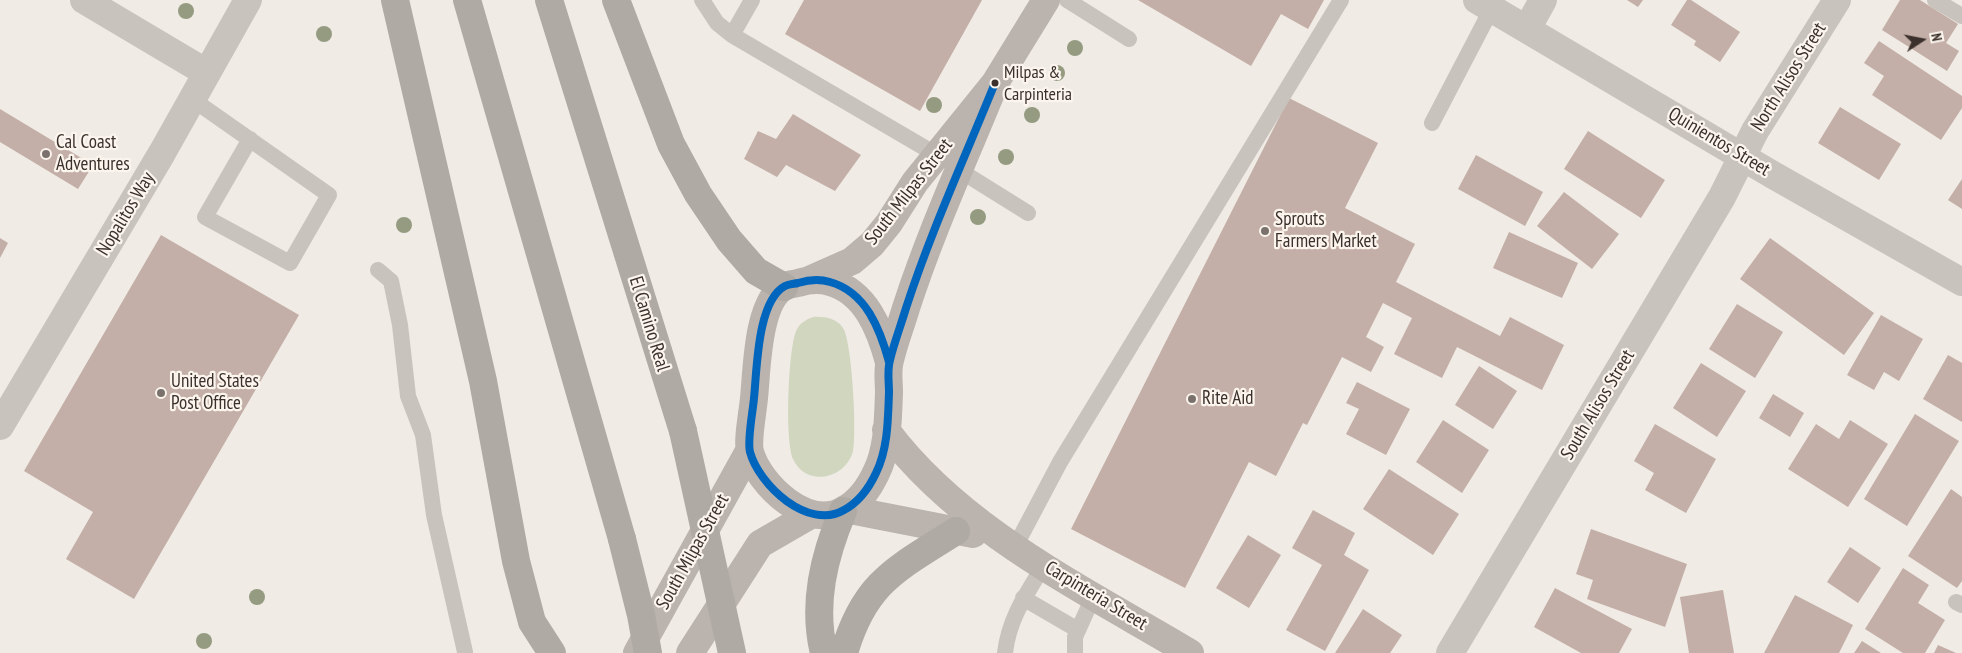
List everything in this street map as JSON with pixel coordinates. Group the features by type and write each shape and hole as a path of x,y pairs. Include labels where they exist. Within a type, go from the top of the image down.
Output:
{"highway":[{"path":"395,0 483,381 516,561 532,622 552,653"},
{"path":"467,0 622,539 642,615 648,653"},
{"name":"El Camino Real","path":"549,0 683,431 732,653"},
{"path":"616,0 671,144 698,194 729,240 756,271 796,284"},
{"path":"824,653 820,638 818,607 823,571 832,539 844,510"},
{"path":"844,653 852,626 868,597 884,579 956,532"}],"main road":[{"name":"South Milpas Street","path":"889,362 921,262 948,163 1046,0"},
{"name":"South Milpas Street","path":"796,284 852,261 872,244 889,223 915,182 948,163"},
{"path":"812,514 788,503 772,490 761,476 749,451 760,340 766,310 796,284 825,281 841,285 860,300 873,318 884,342 889,362 883,460 870,486 844,510"},
{"name":"Carpinteria Street","path":"886,430 924,475 1008,543 1190,653"},
{"name":"South Milpas Street","path":"637,653 749,451"},
{"name":"Carpinteria Street","path":"812,514 828,514 844,510 1008,543"},
{"path":"690,653 760,544 812,514"}],"street":[{"path":"84,0 207,73"},
{"name":"Nopalitos Way","path":"0,426 248,0"},
{"path":"1527,29 1543,0"},
{"name":"North Alisos Street","path":"1744,156 1755,131 1837,0"},
{"name":"Quinientos Street","path":"1485,4 1962,282"},
{"name":"South Alisos Street","path":"1450,653 1717,205 1744,156"}],"lane":[{"path":"702,0 717,23 732,35 948,163 1028,213"},
{"path":"732,35 752,0"},
{"path":"1067,0 1129,39"},
{"path":"1008,543 1060,462 1341,0"},
{"path":"1935,0 1962,16"},
{"path":"1432,123 1485,4"},
{"path":"192,99 250,139 329,195 290,263 206,217 250,139"},
{"path":"378,270 391,281 400,325 408,396 422,435 434,515 465,652"},
{"path":"1005,653 1008,631 1023,598 1044,565"},
{"path":"1075,653 1075,637 1094,595"},
{"path":"1023,598 1078,630"}],"green space":[{"path":"813,317 829,318 843,328 849,350 854,426 853,451 849,461 834,473 816,477 807,474 799,468 793,459 788,415 789,375 793,342 799,326"}],"building":[{"path":"804,0 982,0 920,111 785,34"},
{"path":"1138,0 1324,0 1308,29 1281,14 1251,66"},
{"path":"1627,0 1643,0 1638,7"},
{"path":"1687,0 1691,0 1740,32 1720,62 1694,45 1696,41 1671,25"},
{"path":"1900,0 1920,0 1958,24 1946,43 1959,51 1947,71 1882,30"},
{"path":"1879,41 1962,96 1962,108 1941,140 1872,95 1884,76 1864,63"},
{"path":"1289,98 1378,143 1345,208 1415,244 1396,282 1500,336 1510,317 1564,345 1542,390 1457,347 1442,378 1394,354 1412,318 1383,303 1366,337 1384,347 1371,372 1342,357 1307,425 1303,423 1276,476 1249,462 1185,588 1071,529"},
{"path":"1840,107 1901,144 1879,180 1818,143"},
{"name":"Cal Coast Adventures","path":"0,109 93,165 78,189 0,142"},
{"path":"793,114 861,155 835,191 786,165 777,177 744,159 758,131 776,139"},
{"path":"1588,131 1665,180 1641,218 1564,169"},
{"path":"1476,155 1543,192 1525,226 1458,189"},
{"path":"1962,179 1962,209 1948,200"},
{"path":"1564,192 1619,234 1592,269 1537,226"},
{"path":"1509,232 1578,263 1562,298 1493,268"},
{"name":"United States Post Office","path":"161,235 299,315 134,599 66,559 93,512 24,471"},
{"path":"0,238 8,243 0,258"},
{"path":"1770,238 1874,313 1844,355 1740,279"},
{"path":"1737,304 1783,332 1755,378 1709,349"},
{"path":"1881,315 1923,339 1899,381 1884,372 1874,390 1847,375"},
{"path":"1948,355 1962,363 1962,422 1923,399"},
{"path":"1701,363 1746,391 1717,437 1673,408"},
{"path":"1479,366 1517,391 1493,429 1455,405"},
{"path":"1357,382 1410,409 1386,455 1346,434 1359,409 1346,403"},
{"path":"1773,394 1804,413 1790,437 1759,418"},
{"path":"1915,414 1959,441 1907,526 1864,499"},
{"path":"1443,420 1489,450 1462,493 1416,462"},
{"path":"1850,420 1888,444 1848,507 1788,469 1816,424 1839,439"},
{"path":"1655,424 1716,459 1686,513 1645,490 1654,473 1634,461"},
{"path":"1389,469 1459,514 1433,555 1363,509"},
{"path":"1951,489 1962,497 1962,581 1957,588 1908,556"},
{"path":"1313,510 1355,533 1344,555 1369,570 1325,651 1286,630 1322,565 1292,548"},
{"path":"1591,529 1687,564 1665,627 1587,599 1593,580 1576,574"},
{"path":"1248,535 1281,555 1249,608 1216,588"},
{"path":"1850,547 1881,568 1858,603 1827,582"},
{"path":"1903,568 1929,585 1918,603 1945,620 1925,653 1903,653 1865,629"},
{"path":"1555,588 1632,629 1619,653 1581,653 1534,627"},
{"path":"1723,590 1734,653 1689,653 1680,597"},
{"path":"1795,595 1853,625 1839,653 1764,653"},
{"path":"1363,609 1402,635 1390,653 1335,653"},
{"path":"1862,641 1881,653 1854,653"},
{"path":"1938,645 1956,653 1934,653"}],"transit line":[{"path":"889,362 881,337 870,313 853,294 843,287 818,280 787,285 776,294 769,306 760,337 749,447 755,465 763,478 787,501 801,510 815,514 830,515 844,510 854,503 867,489 873,479 880,464 887,434 889,368 893,347 926,251 995,83"}],"place":[{"name":"Milpas & Carpinteria","path":"995,83"},
{"name":"Cal Coast Adventures","path":"46,154"},
{"name":"Sprouts Farmers Market","path":"1265,231"},
{"name":"United States Post Office","path":"161,393"},
{"name":"Rite Aid","path":"1192,399"}]}
